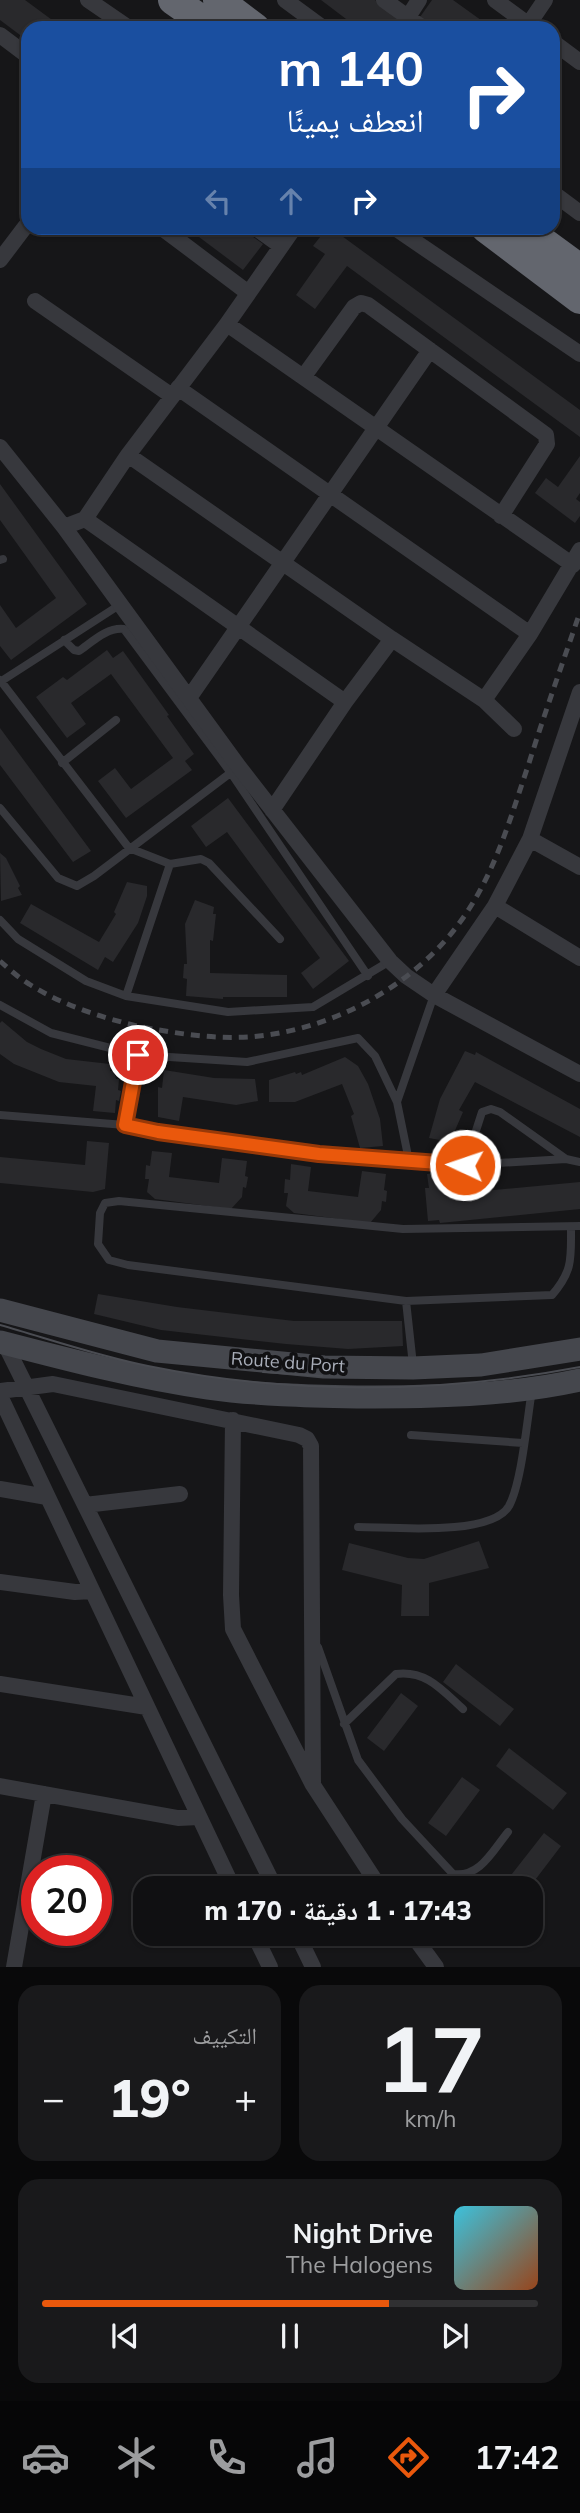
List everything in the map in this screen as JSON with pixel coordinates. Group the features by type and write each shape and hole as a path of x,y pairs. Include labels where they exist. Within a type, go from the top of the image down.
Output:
{"highway":[{"path":"173,0 203,21"},
{"path":"218,0 246,21"},
{"path":"495,235 580,299"},
{"path":"534,235 580,269"}],"main road":[{"name":"Route du Port","path":"0,1310 157,1351 324,1367 413,1368 481,1365 580,1349"},
{"name":"Route du Port","path":"2,1343 149,1377 267,1395 389,1397 478,1394 580,1380"}],"street":[{"path":"88,0 119,21"},
{"path":"285,0 314,21"},
{"path":"384,0 413,21"},
{"path":"408,17 419,0"},
{"path":"495,0 522,21"},
{"path":"533,21 545,0"},
{"path":"0,35 21,51"},
{"path":"560,47 580,62"},
{"path":"560,199 580,213"},
{"path":"0,260 21,232"},
{"path":"171,235 247,292"},
{"path":"266,235 281,246"},
{"path":"64,527 85,519 128,455 227,324 289,235"},
{"path":"405,235 580,354"},
{"path":"35,301 330,496 530,634"},
{"path":"304,376 354,307 361,303 368,305 546,435 548,439 501,516"},
{"path":"227,324 501,516 576,557 530,634 484,701"},
{"path":"190,698 430,350"},
{"path":"128,455 484,701 514,729"},
{"path":"3,456 64,527 121,604 190,698 235,770 272,810 390,961 434,995 580,1074"},
{"path":"85,519 345,702"},
{"path":"272,810 345,702 392,639"},
{"path":"434,995 495,906 530,839 575,721 580,692"},
{"path":"530,839 580,867"},
{"path":"495,906 580,958"},
{"path":"2,1343 269,1876"},
{"path":"227,1876 0,1393 53,1384 233,1420 307,1439 311,1446 313,1785"},
{"path":"233,1420 233,1629 313,1785 372,1876"},
{"path":"0,1489 47,1497"},
{"path":"85,1505 180,1494"},
{"path":"0,1582 75,1592 92,1591"},
{"path":"0,1684 147,1707"},
{"path":"0,1786 178,1818 199,1817"},
{"path":"14,1967 44,1794"},
{"path":"260,1946 270,1967"},
{"path":"303,1946 313,1967"},
{"path":"419,1946 429,1965"}],"lane":[{"path":"121,604 0,681 130,848 170,864 201,859 209,863 280,939"},
{"path":"64,640 74,650 79,651 106,632 116,628 124,629 235,770 368,976"},
{"path":"62,763 116,720"},
{"path":"0,808 58,878 77,886 235,770"},
{"path":"126,996 170,864"},
{"path":"0,920 18,939 86,981 126,996 228,1012 313,1007 390,961"},
{"path":"397,1102 434,995"},
{"path":"0,1005 51,1033 138,1055 247,1062 358,1038 375,1056 397,1102 407,1162"},
{"path":"125,1125 138,1055"},
{"path":"465,1165 482,1112 491,1109 500,1112 566,1159"},
{"path":"0,1115 125,1125 319,1154 407,1162 465,1165 566,1159 580,1162"},
{"path":"119,1201 403,1229 575,1227 571,1265 565,1280 552,1295 406,1301 128,1265 109,1260 98,1244 100,1213 105,1203 119,1201"},
{"path":"406,1301 413,1368"},
{"path":"358,1527 463,1528 488,1522 507,1509 515,1491 533,1387"},
{"path":"411,1435 523,1443"},
{"path":"312,1632 358,1760 402,1819 453,1874 474,1873 508,1832"},
{"path":"344,1724 396,1674 419,1674 431,1680 463,1709"}],"building":[{"path":"0,0 25,0 54,21 21,21 21,36 0,20"},
{"path":"321,0 375,0 403,21 349,21"},
{"path":"432,0 453,0 482,21 425,21 420,17"},
{"path":"196,235 251,235 263,244 243,270"},
{"path":"322,235 341,235 580,410 580,437 347,266 315,309 296,295 325,254 313,246"},
{"path":"580,456 580,493 576,499 580,502 580,516 575,523 535,493 546,478 558,487"},
{"path":"0,484 87,604 11,660 0,646 0,605 16,628 56,598 0,520"},
{"path":"107,650 113,658 123,651 194,754 185,761 192,770 126,818 98,781 115,768 131,789 173,758 111,674 71,703 86,724 67,738 36,697 63,677 67,680"},
{"path":"0,728 91,851 73,862 0,765"},
{"path":"228,798 349,961 313,989 301,973 320,958 227,832 206,847 191,826"},
{"path":"0,853 6,858 22,895 1,901"},
{"path":"127,882 147,886 147,896 138,923 113,962 105,957 98,970 20,923 31,904 99,942 116,914 114,912"},
{"path":"195,900 214,907 213,914 216,914 213,941 210,940 210,973 287,975 287,997 223,999 186,996 187,979 183,978 184,964 187,964 185,924"},
{"path":"2,1021 27,1042 66,1059 110,1064 110,1071 114,1071 116,1079 119,1079 118,1090 121,1091 119,1101 116,1100 115,1113 93,1111 96,1086 59,1082 14,1064 0,1054"},
{"path":"465,1051 475,1055 476,1052 580,1109 580,1137 475,1082 459,1110 463,1112 450,1142 429,1138 440,1099"},
{"path":"345,1057 358,1066 368,1084 380,1119 383,1146 360,1148 351,1116 354,1114 342,1084 295,1102 269,1102 269,1080 295,1072 301,1072 302,1075"},
{"path":"164,1070 214,1078 255,1079 258,1101 236,1105 183,1097 179,1121 158,1117 158,1087 162,1088"},
{"path":"87,1141 109,1143 105,1189 93,1192 0,1183 0,1157 85,1165"},
{"path":"152,1151 172,1153 169,1177 219,1183 222,1158 247,1161 245,1176 248,1177 242,1197 231,1209 155,1199 147,1192 149,1179 145,1179 146,1165 150,1166"},
{"path":"291,1164 311,1167 308,1191 358,1197 362,1171 386,1174 386,1202 382,1201 381,1210 370,1223 294,1213 286,1206 288,1193 284,1193 285,1179 290,1180"},
{"path":"450,1171 452,1194 580,1182 580,1209 440,1223 439,1220 428,1221 425,1188 429,1188 427,1174"},
{"path":"98,1294 294,1321 402,1321 403,1346 348,1349 161,1330 94,1314"},
{"path":"479,1541 489,1568 429,1583 429,1616 401,1616 402,1585 342,1570 349,1543 408,1558 424,1559"},
{"path":"456,1664 514,1709 500,1726 443,1682"},
{"path":"401,1693 418,1706 384,1751 367,1738"},
{"path":"509,1748 567,1793 553,1810 496,1766"},
{"path":"462,1777 480,1790 446,1836 428,1823"},
{"path":"544,1833 561,1846 538,1876 510,1876"}],"tram line":[{"path":"0,1325 148,1366 255,1382 309,1386 419,1386 527,1376 580,1367"},
{"path":"263,1372 322,1376"}],"railway":[{"path":"0,961 29,984 82,1010 137,1026 192,1035 248,1037 280,1033 312,1025 373,998 427,959 450,936 479,892 510,819 580,612"}],"route":[{"path":"138,1055 125,1125 319,1154 465,1165"}]}
